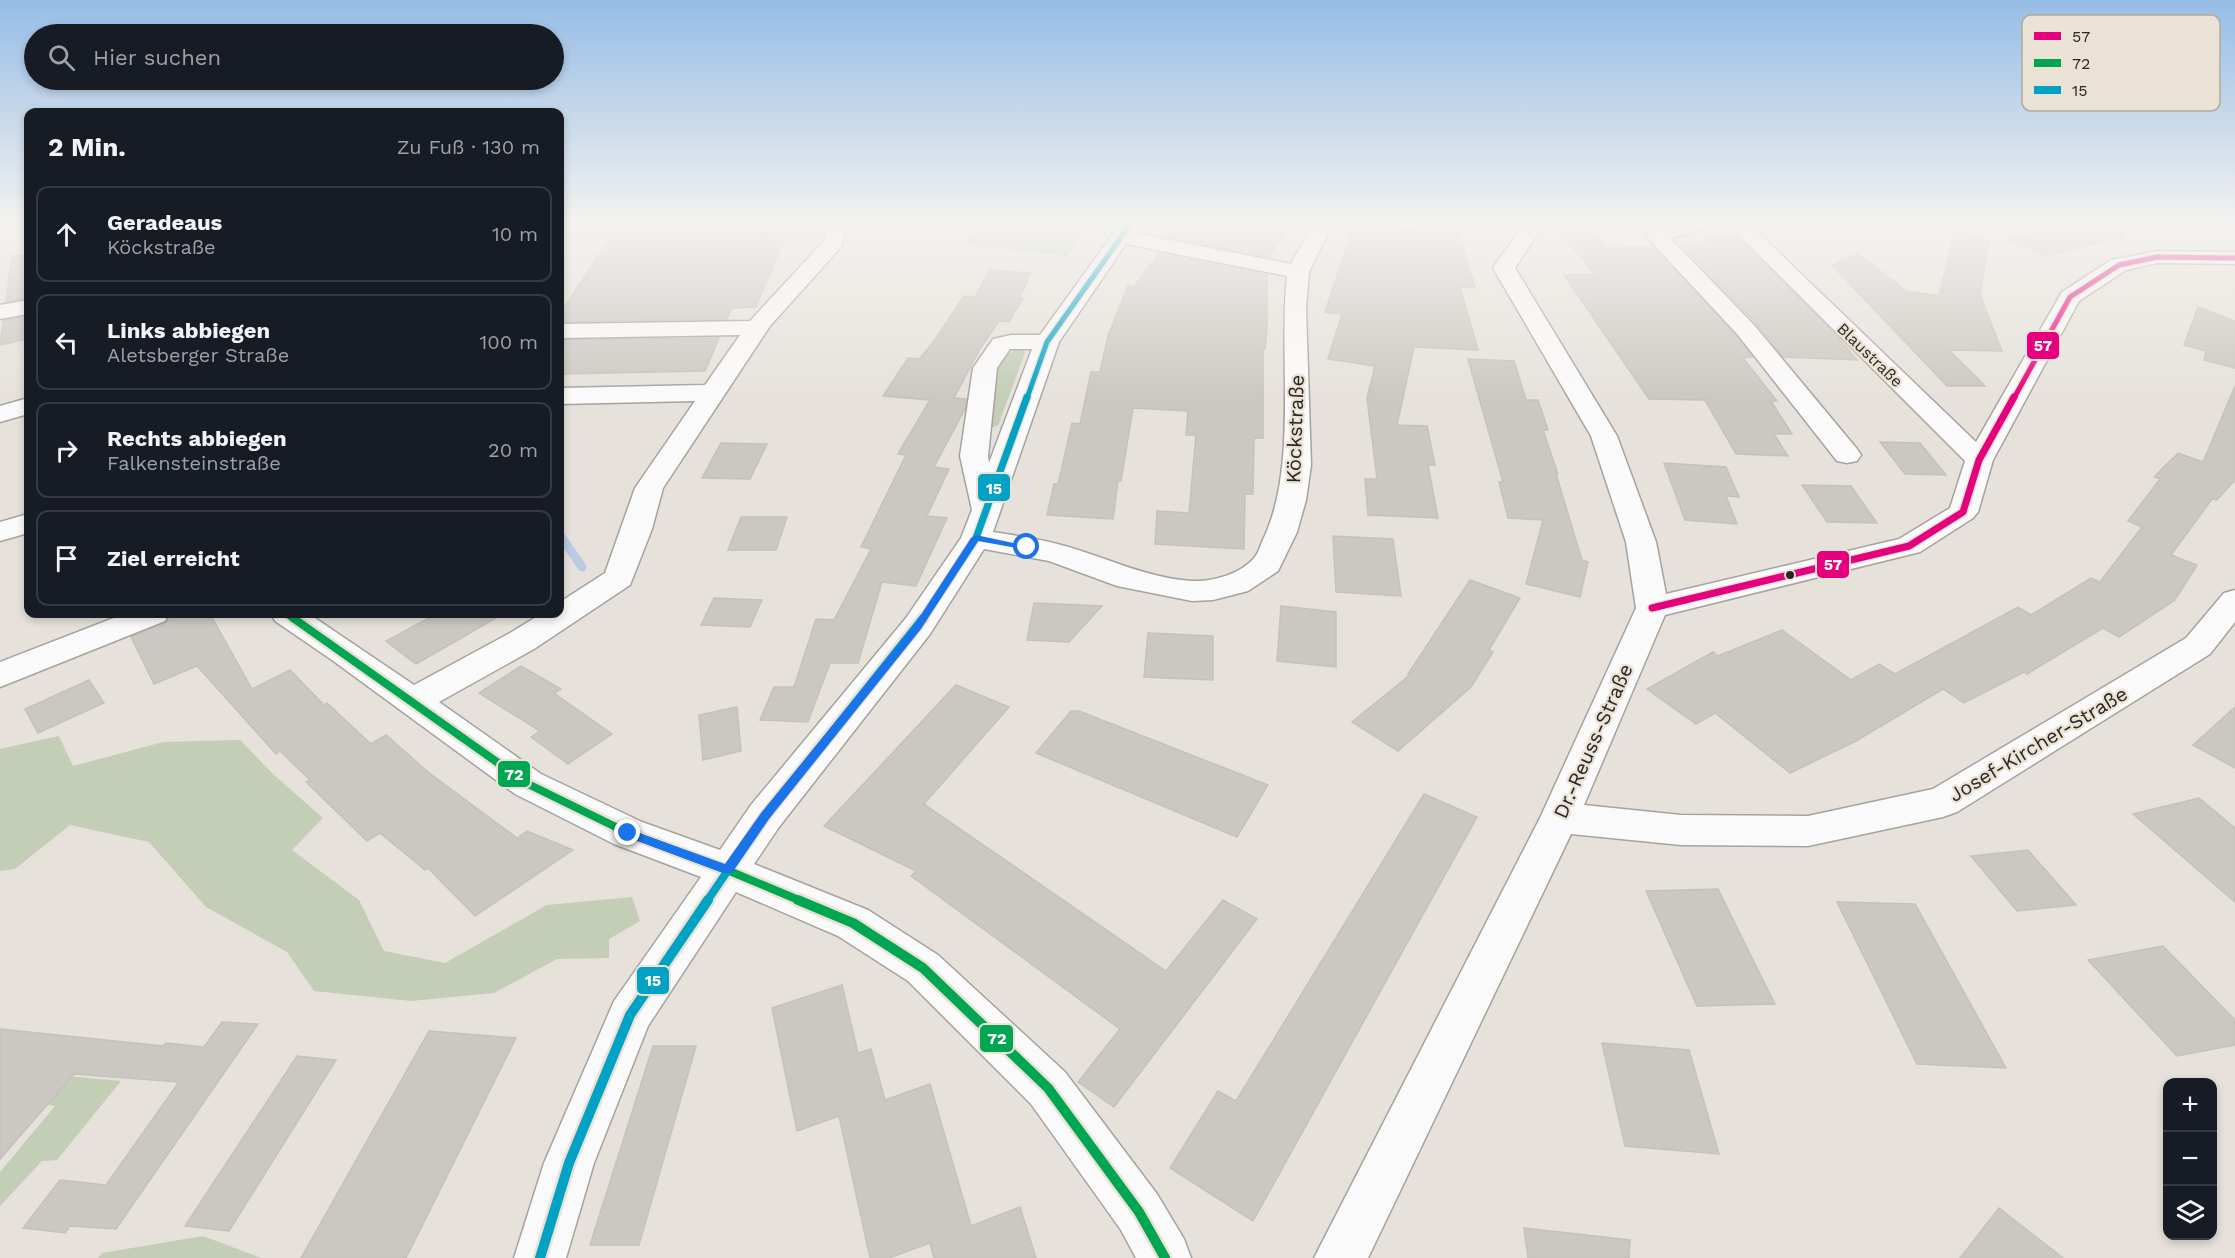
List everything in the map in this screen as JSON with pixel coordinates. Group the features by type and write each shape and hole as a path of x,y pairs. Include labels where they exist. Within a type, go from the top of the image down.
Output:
{"street":[{"path":"564,614 619,578 638,529 649,488 758,328 799,282"},
{"path":"540,1258 569,1163 630,1015 765,816 918,626 980,523 1047,342 1090,282"},
{"name":"Köckstraße","path":"980,523 1128,579 1168,588 1212,591 1237,584 1255,574 1267,564 1282,532 1292,500 1297,465 1297,282"},
{"path":"1512,282 1604,436 1641,542 1652,608 1909,546 1963,512 1979,460 2070,297 2094,282"},
{"path":"1700,282 1746,330 1847,455"},
{"name":"Blaustraße","path":"1797,282 1979,460"},
{"path":"0,312 24,308"},
{"path":"564,331 758,328"},
{"path":"980,523 974,456 985,368 1002,344 1047,342"},
{"path":"564,396 713,393"},
{"path":"0,414 24,407"},
{"path":"0,532 24,524"},
{"name":"Josef-Kircher-Straße","path":"1559,818 1681,830 1808,831 1943,802 2198,646 2235,600"},
{"name":"Dr.-Reuss-Straße","path":"1340,1258 1559,818 1652,608"},
{"path":"0,675 143,618"},
{"path":"293,618 528,784 628,833 728,870 853,923 923,968 1048,1089 1139,1212 1166,1258"},
{"path":"413,701 522,641 557,618"}],"green space":[{"path":"1015,350 1023,350 1025,353 998,426 989,428 993,374 1003,357"},
{"path":"59,736 73,766 163,742 240,740 274,775 323,818 292,850 359,900 384,951 445,963 547,905 632,897 640,921 609,939 609,958 557,959 494,993 411,1001 314,991 287,952 206,907 149,842 70,825 15,869 0,871 0,749"},
{"path":"0,1070 121,1081 57,1160 42,1161 0,1206 0,1172 55,1106 0,1098"},
{"path":"203,1236 261,1258 98,1258 102,1253"}],"building":[{"path":"9,282 24,282 24,299 6,302"},
{"path":"581,282 767,282 756,307 732,308 727,319 564,322 564,308"},
{"path":"983,282 1027,282 1019,298 1023,298 1009,322 999,321 980,349 954,398 966,399 965,409 934,467 949,469 927,516 947,518 916,586 882,582 858,663 830,663 808,722 760,720 774,687 794,687 816,619 834,620 871,549 861,547 906,455 898,454 930,400 883,396 908,358 919,359 932,344 964,296 975,297"},
{"path":"1138,282 1267,282 1267,329 1265,349 1263,349 1263,438 1254,438 1253,494 1245,494 1244,549 1155,544 1157,511 1189,513 1196,435 1186,435 1188,411 1133,408 1121,481 1118,481 1113,519 1047,515 1054,484 1058,484 1072,423 1080,424 1091,372 1100,372 1108,336 1128,286 1134,287"},
{"path":"1335,282 1473,282 1475,288 1460,287 1478,350 1414,347 1397,425 1427,426 1435,465 1428,465 1438,518 1368,515 1365,479 1377,479 1367,398 1375,366 1328,359 1342,314 1325,312"},
{"path":"1569,282 1685,282 1753,357 1743,358 1777,401 1771,401 1792,434 1774,434 1788,456 1736,454 1705,400 1649,399"},
{"path":"1716,282 1783,282 1836,335 1857,360 1783,357 1756,323"},
{"path":"1848,282 1894,282 1906,291 1939,296 1942,282 1982,282 1980,295 2002,351 1949,350 1985,386 1947,386"},
{"path":"2198,307 2235,321 2235,368 2204,360 2206,351 2184,345"},
{"path":"24,317 24,340 0,345 3,321"},
{"path":"719,338 705,371 564,374 564,340"},
{"path":"1468,359 1514,361 1526,400 1538,400 1548,430 1543,430 1582,560 1588,562 1580,597 1526,584 1543,520 1508,518 1499,482 1503,482"},
{"path":"2235,386 2235,480 2217,500 2212,499 2171,555 2197,565 2175,600 2119,637 2103,628 2027,674 2024,672 1964,703 1943,689 1856,741 1790,773 1715,713 1696,724 1647,689 1713,652 1718,656 1782,630 1851,680 1879,664 1895,674 2018,607 2031,615 2091,578 2100,582 2142,527 2128,521 2160,479 2154,477 2178,453 2203,462"},
{"path":"1880,442 1920,443 1946,475 1905,474"},
{"path":"721,443 767,444 750,479 702,478"},
{"path":"1664,463 1726,467 1739,497 1726,496 1737,524 1685,520"},
{"path":"1802,485 1851,486 1877,523 1827,522"},
{"path":"741,517 787,517 776,550 728,550"},
{"path":"1333,536 1393,539 1401,596 1336,592"},
{"path":"1470,580 1520,598 1489,650 1493,652 1471,687 1398,751 1352,722 1411,674 1408,674"},
{"path":"714,598 762,600 750,627 701,625"},
{"path":"1034,603 1102,606 1069,642 1027,640"},
{"path":"1281,606 1336,612 1336,667 1277,661"},
{"path":"169,618 212,618 252,689 290,670 324,705 327,703 371,744 386,735 428,772 517,838 527,831 573,850 475,916 428,868 425,870 380,833 367,841 306,782 310,780 280,751 276,754 197,666 154,684 131,637 166,623"},
{"path":"429,618 496,618 416,664 386,641"},
{"path":"1148,633 1213,636 1213,680 1144,677"},
{"path":"521,666 561,689 554,693 612,734 568,764 531,737 540,731 479,693"},
{"path":"89,680 104,703 38,733 25,709"},
{"path":"956,685 1009,707 924,804 1166,971 1223,900 1257,919 1114,1107 1078,1082 1120,1029 911,876 916,871 824,826"},
{"path":"737,707 741,751 703,760 699,715"},
{"path":"2235,707 2235,768 2193,745"},
{"path":"1071,711 1079,711 1268,785 1237,837 1036,753"},
{"path":"1424,794 1477,817 1253,1221 1170,1168 1218,1091 1236,1101"},
{"path":"2199,798 2235,828 2235,902 2133,814"},
{"path":"2028,850 2076,905 2017,911 1971,856"},
{"path":"1718,889 1775,1004 1697,1006 1646,891"},
{"path":"1837,902 1915,904 2006,1068 1917,1064"},
{"path":"2163,946 2235,1020 2235,1045 2177,1056 2088,960"},
{"path":"842,985 858,1053 871,1049 885,1100 930,1084 971,1226 1020,1207 1036,1258 934,1258 930,1243 889,1258 870,1258 839,1116 797,1131 772,1008"},
{"path":"222,1022 258,1024 116,1229 70,1226 65,1233 23,1228 60,1180 106,1185 179,1082 74,1074 0,1159 0,1029 163,1046 166,1043 204,1047"},
{"path":"429,1031 516,1038 406,1258 301,1258"},
{"path":"1602,1043 1689,1050 1719,1154 1625,1146"},
{"path":"653,1046 696,1046 639,1245 590,1245"},
{"path":"297,1056 336,1060 229,1231 185,1226"},
{"path":"1999,1208 2063,1258 1960,1258"},
{"path":"1524,1228 1630,1240 1629,1258 1528,1258"}],"waterway":[{"path":"564,541 582,567"}],"transit line":[{"name":"15","path":"540,1258 569,1163 630,1015 765,816 918,626 976,538 1047,342 1090,282"},
{"name":"57","path":"1652,608 1909,546 1963,512 1979,460 2070,297 2093,282"},
{"name":"72","path":"293,618 528,784 628,833 727,870 853,923 923,968 1048,1088 1139,1212 1165,1258"}],"route":[{"path":"628,833 728,870 765,816 918,626 976,538 1027,547"}]}
